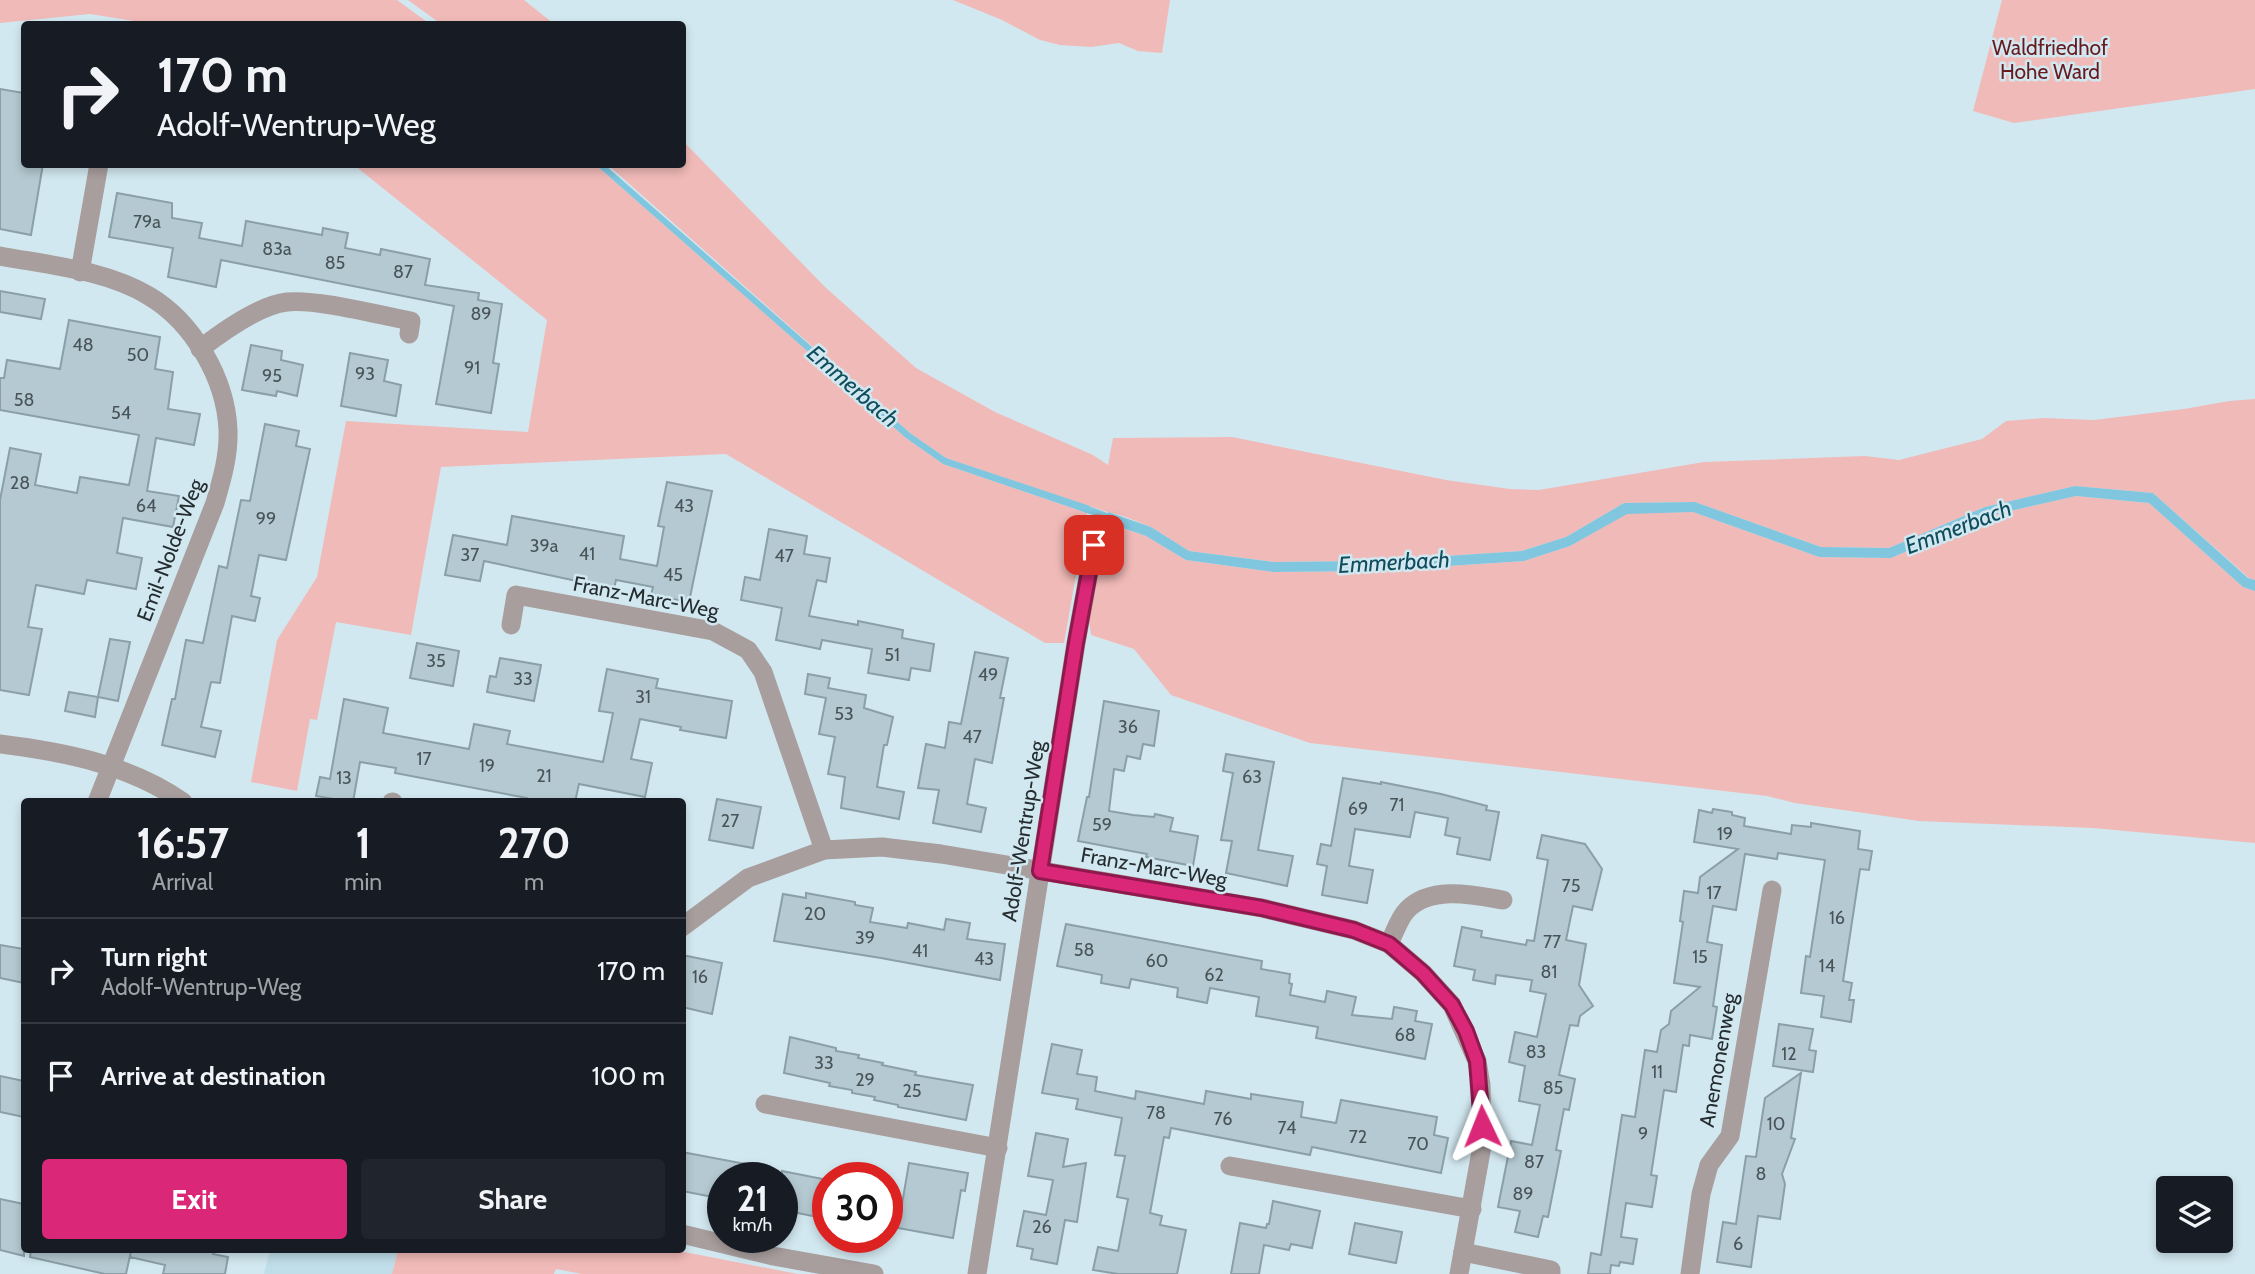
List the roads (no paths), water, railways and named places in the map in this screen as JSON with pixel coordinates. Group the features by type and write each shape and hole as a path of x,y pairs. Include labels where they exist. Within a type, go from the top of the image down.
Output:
{"street":[{"path":"80,272 98,168"},
{"name":"Emil-Nolde-Weg","path":"0,256 80,272 116,282 150,296 170,312 200,349 217,380 227,414 228,444 223,477 98,798"},
{"path":"200,349 258,312 286,302 311,303 411,321 409,334"},
{"name":"Adolf-Wentrup-Weg","path":"977,1274 1076,643 1098,523"},
{"name":"Franz-Marc-Weg","path":"511,625 516,595 713,631 748,650 763,672 824,850"},
{"path":"0,744 50,750 110,765 178,798"},
{"name":"Franz-Marc-Weg","path":"686,924 748,878 824,850 882,847 941,854 1262,908 1354,930 1389,944 1423,973 1452,1005 1477,1061 1481,1085 1482,1146 1459,1274"},
{"name":"Anemonenweg","path":"1690,1274 1709,1166 1730,1136 1772,890"},
{"path":"1389,944 1407,910 1436,895 1472,895 1503,901"},
{"path":"765,1104 998,1148"},
{"path":"1230,1166 1472,1209"},
{"path":"686,1235 773,1256 874,1274"},
{"path":"1463,1252 1551,1270 1551,1274"}],"water":[{"path":"599,168 608,168 910,433 946,458 1090,506 1087,513 943,464 906,438"},
{"path":"2075,486 2153,493 2248,578 2255,580 2255,591 2243,587 2149,503 2076,496 1988,516 1891,558 1819,557 1693,512 1627,514 1570,546 1524,561 1372,571 1273,572 1186,560 1146,536 1106,522 1108,512 1151,527 1189,551 1274,562 1371,561 1522,551 1566,537 1624,503 1695,502 1821,547 1889,548 1985,507"}],"waterway":[{"name":"Emmerbach","path":"1081,507 1116,520"}],"park label":[{"name":"Waldfriedhof Hohe Ward","path":"2050,59"}]}
